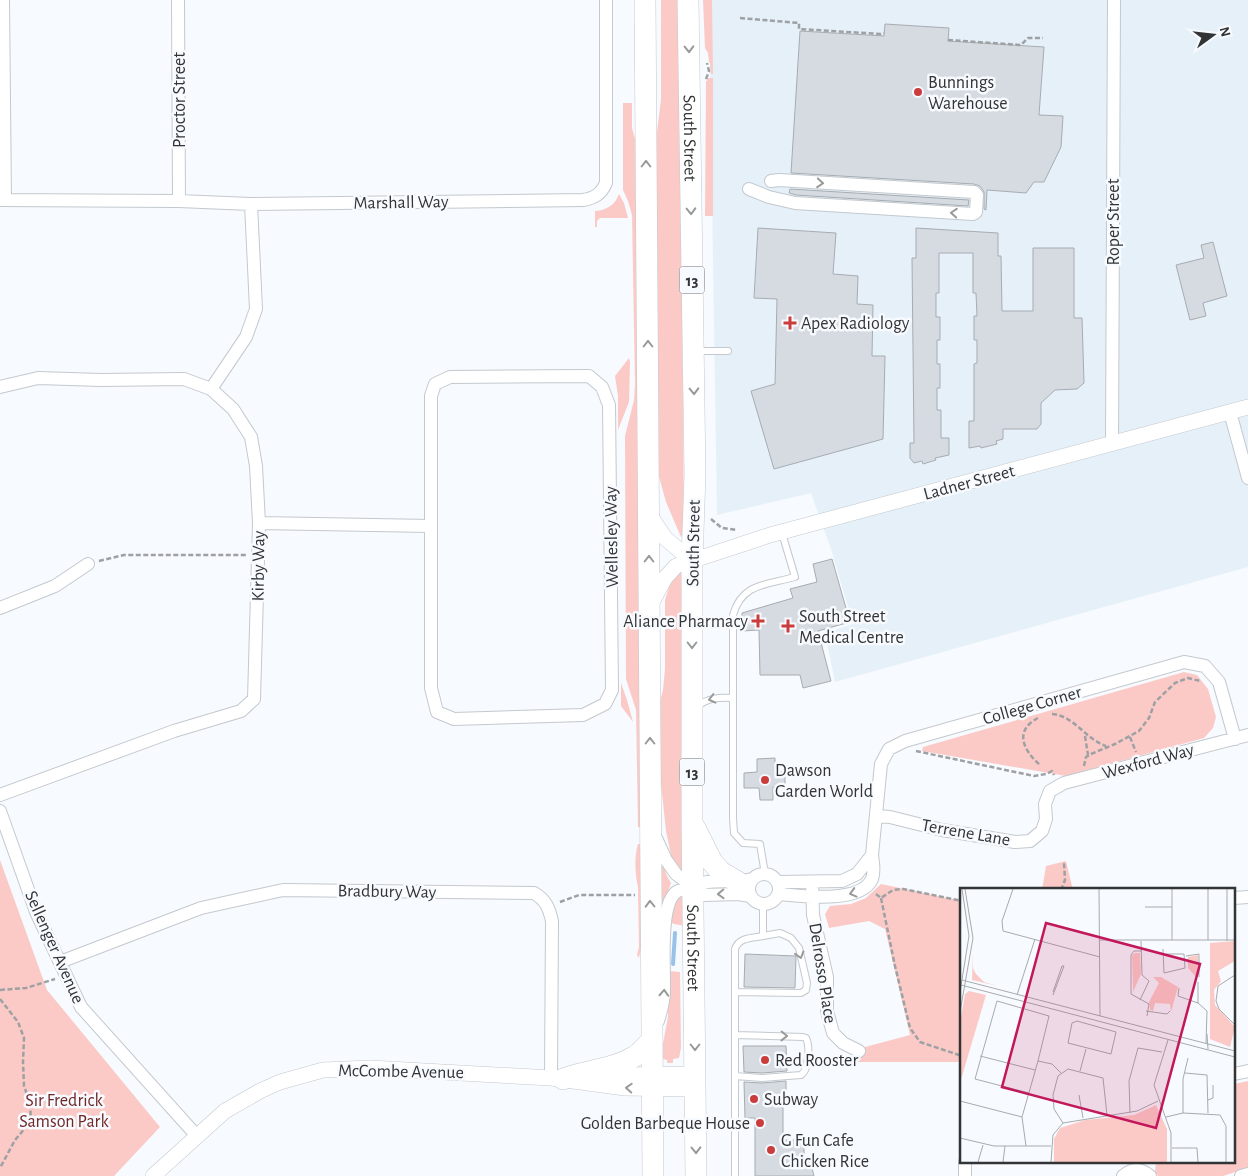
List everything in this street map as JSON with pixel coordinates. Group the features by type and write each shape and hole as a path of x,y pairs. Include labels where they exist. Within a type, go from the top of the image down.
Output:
{"highway":[{"path":"645,0 653,1176"},
{"name":"South Street","path":"688,0 695,474 692,561 692,821 696,1176"},
{"path":"692,821 712,862 721,872 747,886"},
{"path":"557,1079 611,1067 624,1062 636,1056 652,1040"}],"street":[{"name":"Marshall Way","path":"2,0 3,200 179,201 251,204 583,200 599,195 606,183 606,0"},
{"name":"Proctor Street","path":"178,0 179,201"},
{"name":"Roper Street","path":"1112,444 1114,0"},
{"path":"749,189 769,197 795,203 973,214 976,212 977,195 974,192 771,181"},
{"path":"211,389 246,337 256,309 251,204"},
{"name":"Wellesley Way","path":"589,376 602,387 609,405 612,690 605,704 583,715 454,719 438,712 431,688 430,526 431,396 435,384 450,377 589,376"},
{"name":"Kirby Way","path":"0,387 38,378 101,380 184,379 211,389 233,409 252,437 256,466 259,523 254,699 241,711 174,732 0,795"},
{"name":"Ladner Street","path":"649,608 665,578 676,566 782,532 1248,407"},
{"path":"1230,412 1248,478"},
{"path":"649,514 665,538 692,561"},
{"path":"259,523 430,526"},
{"path":"0,608 55,586 88,564"},
{"name":"College Corner","path":"778,888 813,896 845,895 863,889 872,878 874,869 872,855 881,764 889,749 905,741 1184,662 1205,666 1219,682 1235,739"},
{"name":"Wexford Way","path":"1050,791 1064,783 1248,735"},
{"name":"Terrene Lane","path":"876,816 890,817 942,830 1006,841 1030,841 1042,831 1046,819 1045,804 1050,791"},
{"path":"650,795 654,834 666,860 676,874 704,895 738,894 757,876 765,874 775,878 778,888 772,902 763,905 754,900 747,886"},
{"name":"Sellenger Avenue","path":"0,811 36,912 81,1007 196,1135"},
{"path":"778,888 812,882 842,881 851,878 864,867 872,855"},
{"path":"652,1040 663,1001 664,930 667,910 672,896 705,882 747,886"},
{"name":"Delrosso Place","path":"812,882 814,915 827,977 826,1010 832,1033 843,1043 859,1051"},
{"name":"Bradbury Way","path":"60,962 201,908 283,890 534,893 549,906"},
{"path":"549,906 552,922 557,1079"},
{"name":"McCombe Avenue","path":"153,1176 224,1110 260,1090 300,1075 323,1070 370,1068 557,1079 625,1088 653,1082 695,1082"},
{"path":"1123,1176 1133,1170 1146,1170"},
{"path":"1241,1176 1248,1174"}],"lane":[{"path":"693,351 728,350"},
{"path":"765,874 760,844 743,842 734,833 733,615 737,602 749,590 795,577 782,532"},
{"path":"693,709 706,700 715,697 733,698"},
{"path":"763,905 763,936"},
{"path":"735,992 800,994 806,990 807,983 799,948 791,938 780,933 741,940 735,949 735,992 735,1176"},
{"path":"735,1035 803,1037 806,1038 808,1043 806,1071 801,1075 762,1078 735,1076"}],"path":[{"path":"740,18 799,23 799,29 884,33"},
{"path":"948,40 1020,45 1028,38 1043,38"},
{"path":"708,512 718,526 742,530"},
{"path":"88,564 124,555 257,554"},
{"path":"1079,772 1084,765 1086,757 1140,731 1149,718 1155,702 1175,683 1188,678 1204,684"},
{"path":"1050,714 1059,714 1066,717 1074,722 1085,734 1107,747"},
{"path":"1040,765 1027,752 1023,741 1025,729 1030,722 1044,715"},
{"path":"1085,734 1089,756"},
{"path":"916,751 1034,776 1052,771 1053,775 1058,777"},
{"path":"1062,888 1065,880 1064,862"},
{"path":"880,898 893,890 903,889 960,901"},
{"path":"873,892 880,898 910,1028 920,1042 960,1055"},
{"path":"549,906 579,894 635,895"},
{"path":"0,990 26,988 48,982 66,974"},
{"path":"0,999 18,1022 24,1038 22,1062 24,1086 30,1103 31,1121 15,1140 0,1168"}],"shaded area":[{"path":"709,0 1248,0 1248,567 835,682 825,633 853,624 831,549 811,493 717,515"}],"green space":[{"path":"661,0 680,0 684,535 681,537 666,502 658,473 656,141 661,99"},
{"path":"703,0 712,0 713,74 711,74 708,53 705,48"},
{"path":"707,78 713,78 713,216 705,216"},
{"path":"623,103 632,103 632,128 637,146 642,827 638,827 636,710 626,679 625,436 634,400 635,384 632,215 623,190"},
{"path":"619,194 624,203 628,218 600,218 597,221 597,227 595,227 595,211 610,206"},
{"path":"629,358 629,402 618,430 618,396 615,376"},
{"path":"682,571 683,873 673,865 666,831 660,775 658,709 663,690 665,669 665,600 670,584 678,572"},
{"path":"1184,672 1197,675 1208,689 1216,717 1213,728 1204,738 1066,776 922,751 923,747"},
{"path":"621,683 627,700 633,722 621,706"},
{"path":"638,844 644,844 643,938 639,958 637,955 639,947 638,887 635,865"},
{"path":"660,857 671,883 661,910"},
{"name":"Sir Fredrick Samson Park","path":"0,860 47,990 160,1127 114,1176 0,1176"},
{"path":"1066,861 1073,888 1042,888 1046,866"},
{"path":"881,884 960,901 960,1062 854,1062 865,1047 910,1035 885,929 869,921 829,928 825,914 830,906 851,904 866,898"},
{"path":"684,895 685,926 670,922 676,897"},
{"path":"668,971 680,972 681,1048 679,1058 673,1059 673,1063 667,1063 667,1060 663,1059 663,1043 668,1017"},
{"path":"1248,1081 1248,1168 1223,1176 1158,1176 1155,1172 1156,1164 1236,1164 1236,1084"}],"building":[{"name":"Bunnings Warehouse","path":"885,24 949,28 948,41 1044,47 1039,115 1063,116 1061,147 1044,182 1034,182 1026,193 987,190 986,210 984,209 984,192 980,186 974,184 791,173 800,31 884,36"},
{"path":"790,189 969,200 968,206 796,195 789,193"},
{"path":"758,228 836,233 833,274 858,276 857,304 873,305 872,356 885,356 883,439 774,469 751,391 775,384 777,299 754,298"},
{"path":"916,228 998,233 998,256 1001,256 1002,311 1033,311 1033,248 1074,248 1074,318 1082,318 1084,383 1077,389 1055,390 1041,403 1041,424 1037,429 1003,429 1003,439 996,441 997,444 981,448 980,446 969,448 969,421 974,421 974,364 977,363 977,340 974,340 974,316 977,316 976,293 973,293 973,253 939,253 939,293 936,293 936,317 940,317 940,340 937,340 937,364 940,364 940,388 937,388 937,410 941,410 941,438 949,438 949,455 935,458 936,460 923,464 922,461 914,463 910,458 910,443 914,443 912,258 916,258"},
{"path":"1213,242 1227,296 1203,303 1206,316 1190,320 1176,265 1204,258 1201,245"},
{"name":"South Street Medical Centre","path":"832,559 850,622 818,631 831,681 803,688 800,675 760,675 759,630 742,631 742,613 793,598 790,589 817,582 813,564"},
{"name":"Dawson Garden World","path":"775,758 775,772 785,772 785,787 773,787 773,800 760,800 759,788 744,788 744,773 757,772 757,759"},
{"path":"745,954 796,956 795,988 744,987"},
{"name":"Red Rooster","path":"743,1046 786,1046 787,1071 744,1072"},
{"path":"786,1081 786,1100 783,1100 783,1140 804,1140 804,1160 810,1160 814,1176 755,1176 755,1118 745,1118 744,1082"}],"waterway":[{"path":"673,964 675,933"}],"place":[{"name":"Bunnings Warehouse","path":"918,92"},
{"name":"Apex Radiology","path":"790,323"},
{"name":"Aliance Pharmacy","path":"758,621"},
{"name":"South Street Medical Centre","path":"788,626"},
{"name":"Dawson Garden World","path":"765,780"},
{"name":"Red Rooster","path":"765,1060"},
{"name":"Subway","path":"754,1099"},
{"name":"Golden Barbeque House","path":"760,1123"},
{"name":"G Fun Cafe Chicken Rice","path":"771,1150"}]}
